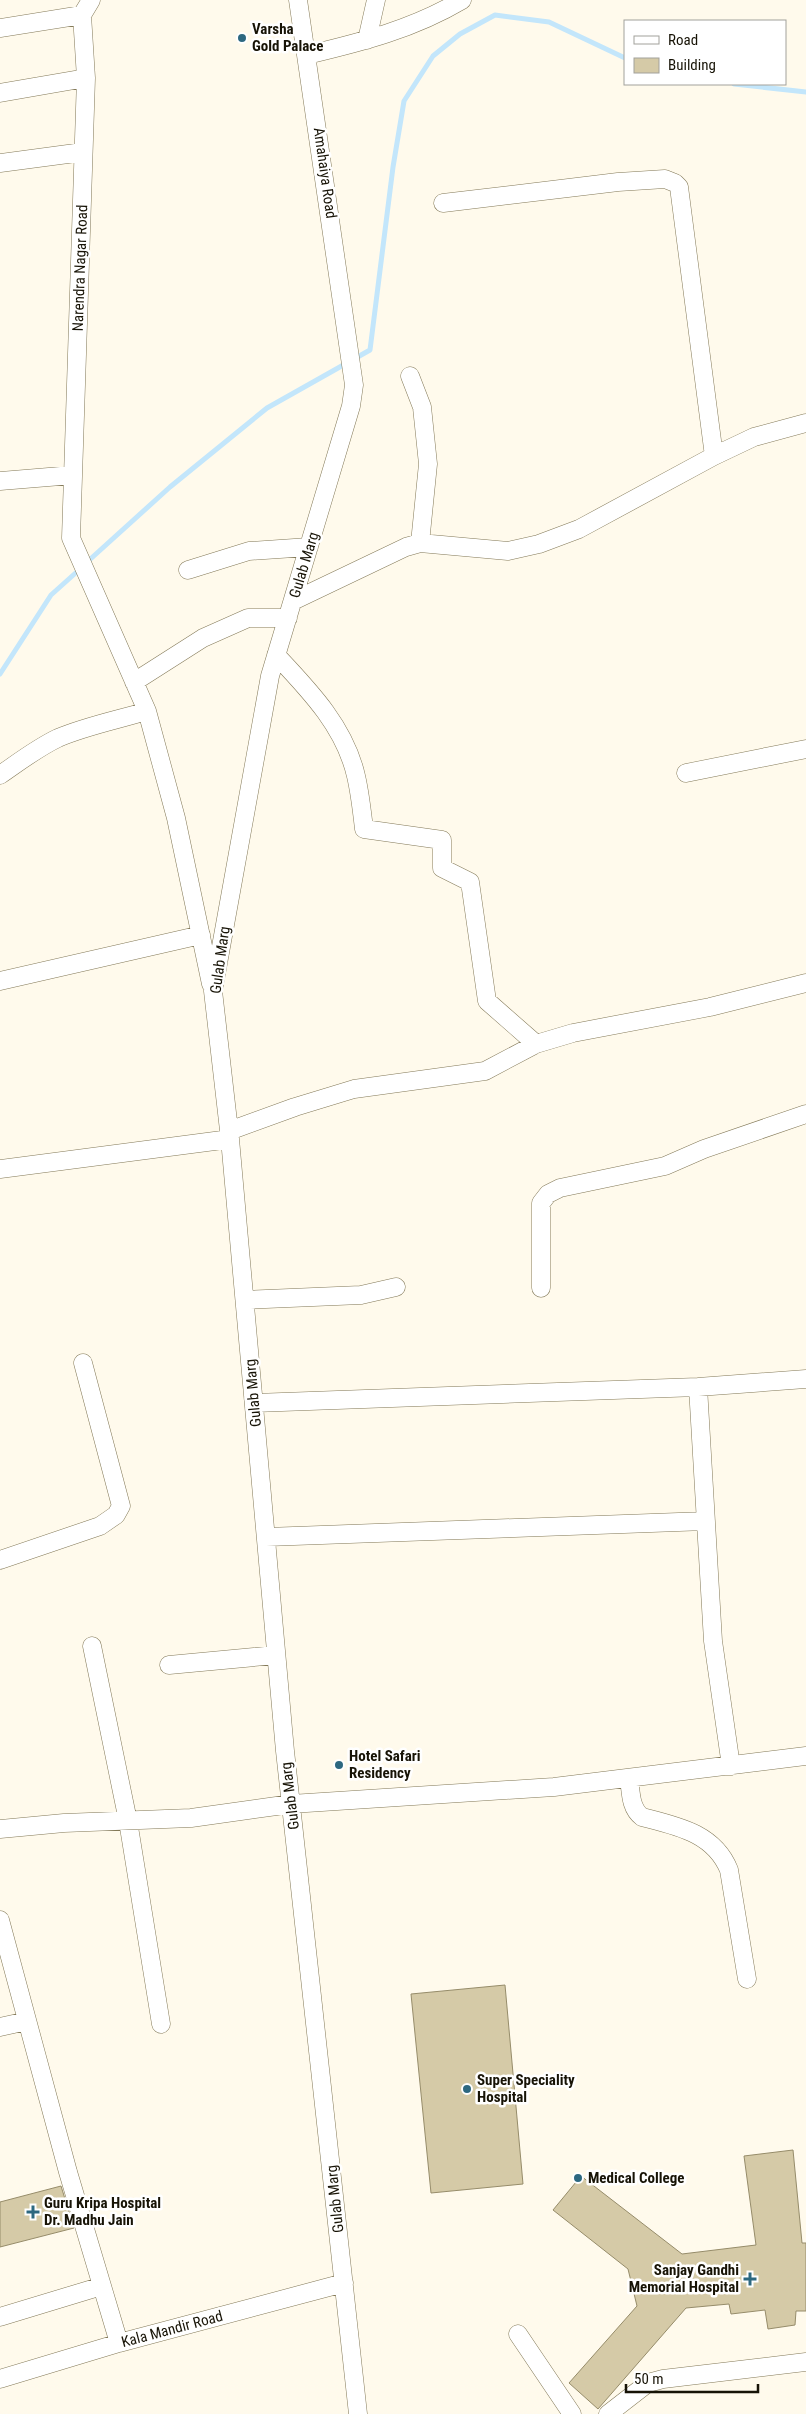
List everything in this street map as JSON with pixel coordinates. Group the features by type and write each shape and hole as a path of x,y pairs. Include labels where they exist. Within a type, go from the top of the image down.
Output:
{"street":[{"path":"0,28 82,15 91,0"},
{"name":"Amahaiya Road","path":"298,0 350,346 354,385"},
{"path":"367,40 376,0"},
{"path":"307,54 367,40 421,22 462,0"},
{"name":"Narendra Nagar Road","path":"82,15 86,78 71,538 134,682"},
{"path":"0,93 86,78"},
{"path":"0,163 84,152"},
{"path":"444,203 618,182 665,179 675,183 679,187 714,456"},
{"path":"410,376 422,407 428,464 420,543"},
{"name":"Gulab Marg","path":"354,385 351,406 270,676 213,991 230,1135 291,1804 358,2414"},
{"path":"293,601 406,547 420,543 508,551 539,544 579,529 714,456 754,438 806,422"},
{"path":"0,481 73,475"},
{"path":"188,570 249,551 309,547"},
{"path":"213,991 176,818 147,711 134,682 203,638 248,618 288,618"},
{"path":"276,655 319,702 345,744 356,775 364,829 442,840 442,868 470,882 487,1001 536,1044"},
{"path":"0,776 34,752 57,739 76,731 147,711"},
{"path":"686,773 806,750"},
{"path":"0,981 201,935"},
{"path":"0,1170 230,1135 354,1088 485,1071 536,1044 573,1033 710,1006 806,983"},
{"path":"541,1288 541,1203 548,1194 560,1188 665,1166 704,1149 806,1114"},
{"path":"245,1300 361,1295 396,1287"},
{"path":"0,1560 100,1526 116,1515 121,1506 120,1494 83,1363"},
{"path":"254,1403 698,1387 806,1379"},
{"path":"698,1387 713,1641 732,1766"},
{"path":"266,1537 706,1521"},
{"path":"92,1646 128,1821 161,2024"},
{"path":"169,1665 276,1656"},
{"path":"0,1830 64,1823 191,1818 291,1804 554,1786 806,1756"},
{"path":"629,1778 632,1805 636,1812 642,1817 703,1837 717,1848 724,1858 728,1870 747,1979"},
{"path":"0,1920 68,2172 120,2344"},
{"path":"0,2027 27,2021"},
{"name":"Kala Mandir Road","path":"0,2379 344,2282"},
{"path":"0,2317 102,2286"},
{"path":"518,2334 572,2414"},
{"path":"608,2414 642,2387 663,2379 806,2362"}],"building":[{"name":"Super Speciality Hospital","path":"505,1985 523,2184 431,2193 411,1994"},
{"name":"Sanjay Gandhi Memorial Hospital","path":"793,2150 802,2243 806,2243 806,2311 796,2311 795,2325 768,2329 765,2310 731,2314 729,2304 686,2308 598,2409 569,2383 637,2306 628,2269 553,2210 581,2176 682,2254 756,2245 744,2156"},
{"path":"61,2186 74,2228 0,2247 0,2202"}],"waterway":[{"path":"86,563 170,487 267,408 370,350 393,167 404,101 433,56 460,34 495,15 549,22 624,58"},
{"path":"743,85 806,92"},
{"path":"0,674 51,595 80,569"}],"place":[{"name":"Varsha Gold Palace","path":"242,38"},
{"name":"Hotel Safari Residency","path":"339,1765"},
{"name":"Super Speciality Hospital","path":"467,2089"},
{"name":"Medical College","path":"578,2178"},
{"name":"Guru Kripa Hospital Dr. Madhu Jain","path":"33,2212"},
{"name":"Sanjay Gandhi Memorial Hospital","path":"750,2279"}]}
